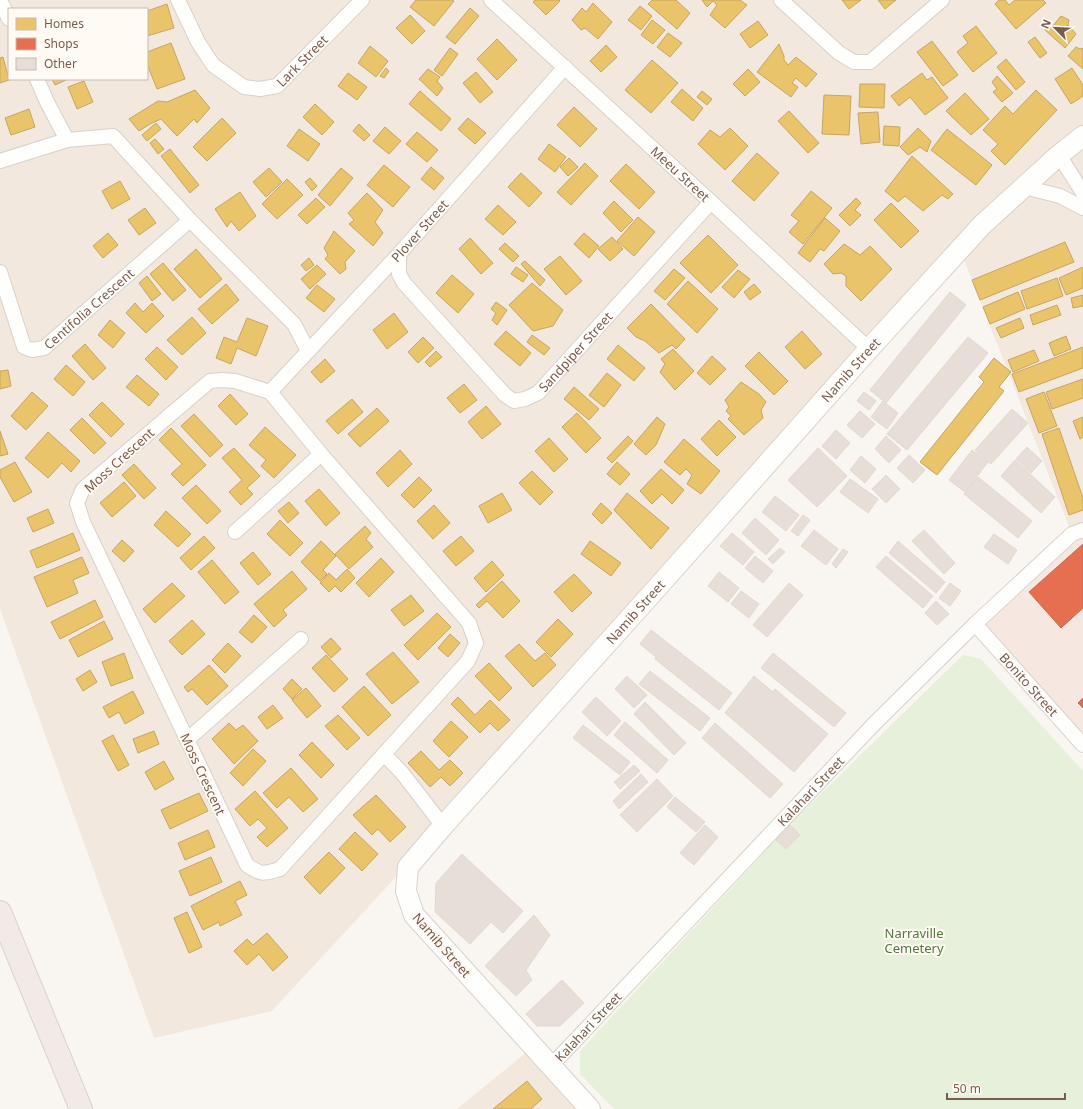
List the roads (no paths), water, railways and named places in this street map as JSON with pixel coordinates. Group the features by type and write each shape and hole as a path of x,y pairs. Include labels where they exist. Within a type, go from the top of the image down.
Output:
{"highway":[{"path":"0,912 81,1109"},
{"path":"0,940 69,1109"}],"street":[{"path":"0,0 8,17"},
{"name":"Lark Street","path":"178,0 198,42 213,64 244,87 260,89 277,86 362,0"},
{"name":"Meeu Street","path":"491,0 869,349"},
{"path":"781,0 839,53 854,62 870,62 942,0"},
{"name":"Plover Street","path":"270,392 399,254 565,67"},
{"path":"36,80 67,140"},
{"path":"0,161 67,140 112,136 190,220 294,324 308,351"},
{"name":"Namib Street","path":"590,1109 414,915 406,891 408,867 869,349 982,225 1059,155 1083,136"},
{"path":"1059,155 1083,193"},
{"path":"1024,187 1060,196 1083,208"},
{"name":"Sandpiper Street","path":"399,254 399,274 404,283 505,395 514,401 525,400 538,393 711,202"},
{"name":"Centifolia Crescent","path":"0,272 24,347 32,350 44,348 190,220"},
{"name":"Moss Crescent","path":"210,381 235,381 270,392 321,454 469,623 476,643 468,661 280,869 258,873 246,865 83,522 77,503 83,489 210,381"},
{"path":"235,532 321,454"},
{"name":"Kalahari Street","path":"551,1066 872,725 974,624 1072,534 1083,530"},
{"name":"Bonito Street","path":"974,624 1083,745"},
{"path":"187,740 301,639"},
{"path":"384,754 403,774 443,826"}],"park label":[{"name":"Narraville Cemetery","path":"914,940"}]}
